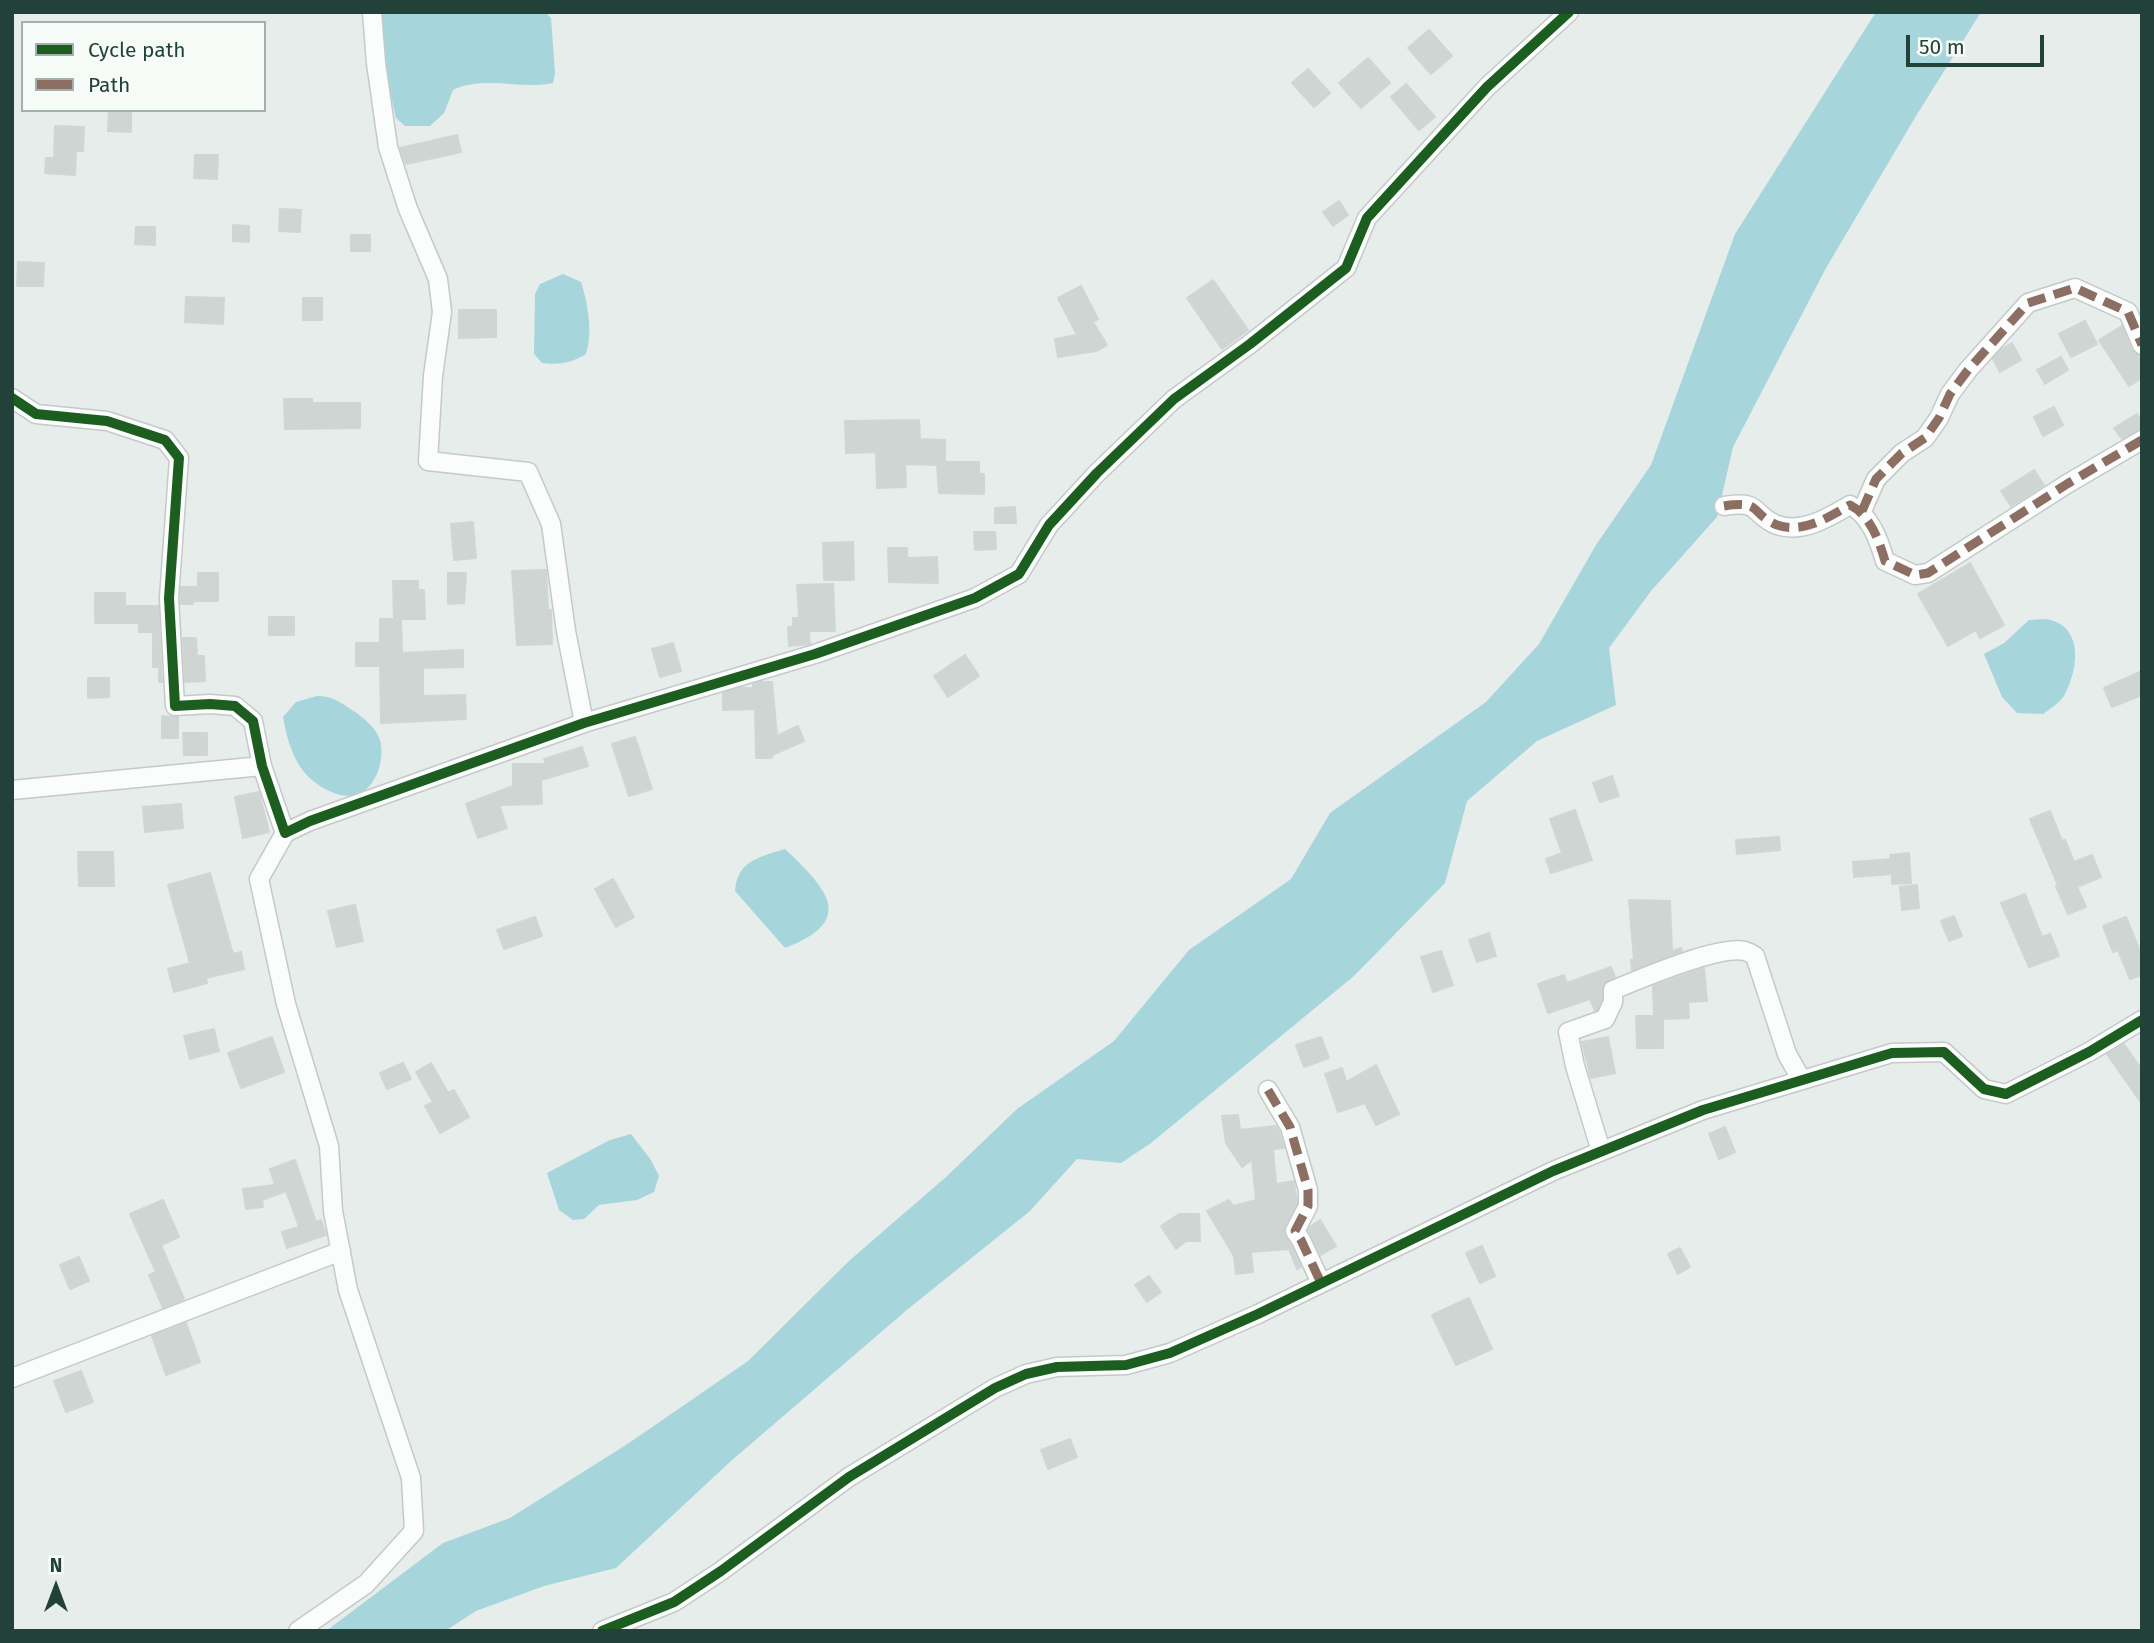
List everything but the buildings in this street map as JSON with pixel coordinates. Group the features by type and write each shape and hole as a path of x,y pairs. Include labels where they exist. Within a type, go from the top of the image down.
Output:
{"street":[{"path":"372,12 388,147 408,209 438,279 442,312 433,376 428,461 528,472 551,524 566,631 584,723"},
{"path":"298,1631 366,1584 414,1531 411,1478 348,1290 333,1211 329,1146 286,1004 259,879 285,833 310,821 584,723 839,645 975,598 1019,574 1049,525 1097,473 1174,398 1250,344 1346,268 1367,218 1487,88 1569,12"},
{"path":"1862,512 1876,479 1902,453 1925,438 1939,418 1950,394 2028,303 2075,288 2128,312 2142,345"},
{"path":"12,398 36,414 107,421 165,440 178,458 169,598 175,706 235,706 254,721 262,766 285,833"},
{"path":"1724,506 1743,503 1777,525 1796,528 1819,521 1850,505 1862,512 1885,561 1915,575 1928,573 2067,484 2142,440"},
{"path":"12,790 262,766"},
{"path":"1601,1151 1575,1066 1568,1032 1605,1018 1613,1002 1613,990 1675,966 1716,953 1744,951 1755,956 1787,1054 1801,1079"},
{"path":"603,1631 674,1602 849,1477 995,1388 1026,1374 1057,1367 1126,1365 1170,1353 1552,1171 1703,1110 1892,1053 1944,1052 1984,1089 2006,1094 2089,1052 2142,1020"},
{"path":"1268,1090 1290,1127 1308,1190 1308,1206 1295,1231 1321,1283"},
{"path":"12,1378 341,1251"}],"water":[{"path":"381,12 545,12 551,18 555,73 553,83 490,83 465,86 453,90 444,113 430,126 405,126 396,118 389,87"},
{"path":"1876,12 1981,12 1826,268 1733,447 1717,517 1651,591 1609,648 1616,705 1537,741 1467,801 1445,883 1354,976 1151,1143 1121,1163 1077,1159 1030,1211 908,1309 731,1461 616,1568 544,1586 476,1611 445,1631 326,1631 443,1543 510,1518 629,1443 748,1361 850,1260 946,1177 1017,1109 1114,1041 1189,950 1291,879 1330,813 1486,702 1539,644 1596,545 1651,465 1735,234"},
{"path":"563,274 581,282 586,299 589,337 586,354 570,361 542,363 534,354 535,294 540,284"},
{"path":"2046,619 2058,623 2067,630 2072,639 2075,650 2073,673 2064,696 2043,714 2017,713 2002,697 1984,654 2004,643 2029,620"},
{"path":"317,696 342,703 355,712 373,728 380,740 378,772 369,786 356,795 333,793 318,784 301,768 292,750 283,717 296,702"},
{"path":"785,849 822,890 828,902 828,914 822,926 808,937 785,948 735,891 740,873 745,867 758,858"},
{"path":"631,1134 651,1160 659,1176 654,1192 637,1200 599,1205 584,1219 573,1220 559,1210 547,1173 610,1140"}],"marked path":[{"path":"1862,511 1876,479 1902,453 1925,438 1939,418 1950,394 1968,370 2028,303 2075,288 2128,312 2142,345"},
{"path":"1724,506 1751,506 1777,525 1796,527 1815,523 1850,505 1868,522 1877,537 1885,561 1915,575 1928,573 2067,484 2142,440"},
{"path":"1268,1090 1290,1127 1308,1190 1308,1206 1295,1231 1321,1283"}],"cycle path":[{"path":"12,398 36,414 107,421 165,440 179,458 169,598 175,706 235,706 253,721 262,766 285,833 310,821 584,723 815,654 975,598 1019,574 1049,525 1097,473 1174,399 1250,344 1346,268 1367,218 1487,87 1569,12"},
{"path":"602,1631 674,1602 849,1477 995,1388 1026,1374 1057,1367 1126,1365 1170,1353 1258,1314 1553,1171 1703,1110 1892,1053 1944,1052 1984,1089 2006,1094 2089,1052 2142,1020"}]}
